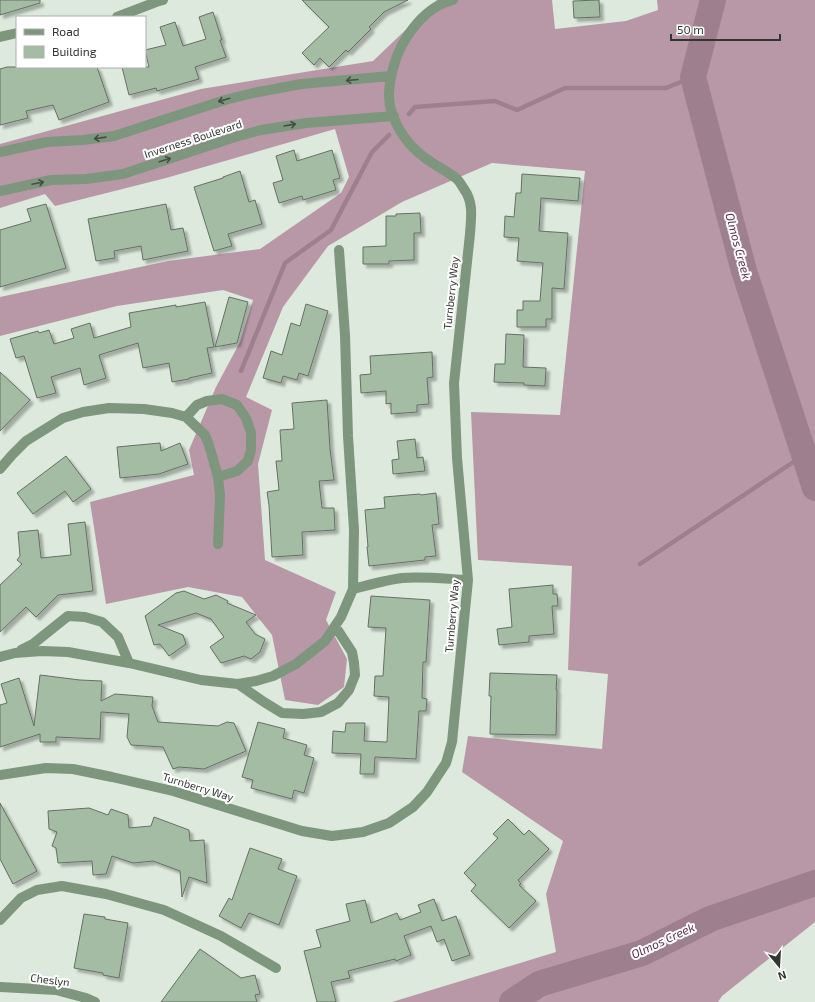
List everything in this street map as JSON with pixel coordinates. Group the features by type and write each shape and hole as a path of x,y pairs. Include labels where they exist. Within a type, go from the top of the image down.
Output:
{"street":[{"path":"120,16 163,0"},
{"name":"Turnberry Way","path":"0,775 46,768 73,769 112,776 173,791 302,831 332,836 363,832 389,823 413,807 427,792 446,763 452,742 468,580 457,458 454,383 470,234 471,202 465,190 457,180 424,157 410,144 398,128 391,110 389,95 391,76 400,47 412,28 430,10 453,0"},
{"path":"0,37 16,33"},
{"path":"0,152 47,142 83,140 114,136 225,100 253,93 301,84 391,76"},
{"name":"Inverness Boulevard","path":"0,191 51,180 86,179 122,174 261,130 306,122 394,116"},
{"path":"16,652 68,652 129,663 201,680 238,684 273,676 296,664 325,641 341,617 353,589 354,530 348,436 345,335 339,250"},
{"path":"186,417 197,405 208,401 222,399 236,405 246,418 251,433 251,450 248,461 237,471 218,477"},
{"path":"0,469 26,441 62,418 83,412 110,408 144,409 172,413 186,417 205,435 218,477 220,495 218,544"},
{"path":"353,589 403,578 468,580"},
{"path":"0,657 16,652 33,644 68,616 85,616 102,622 118,636 129,663"},
{"path":"238,684 282,713 303,714 322,712 338,703 349,690 355,676 352,652 335,626"},
{"path":"0,920 21,898 37,890 62,886 106,894 164,910 221,936 276,968"},
{"name":"Cheslyn","path":"0,987 56,990 89,1001"}],"shaded area":[{"path":"437,0 552,0 555,29 626,21 658,10 657,0 815,0 815,922 722,996 718,1002 392,1002 556,952 546,894 563,841 462,772 468,736 602,749 608,674 568,670 572,566 478,560 471,412 560,415 585,171 492,163 402,202 328,246 283,307 246,397 272,410 258,464 265,560 336,592 326,620 347,659 344,687 318,705 285,700 272,635 242,597 188,587 106,604 90,502 194,475 189,450 216,387 240,342 253,300 223,290 117,306 0,336 0,297 168,261 260,249 341,193 349,177 335,129 166,178 55,206 45,194 0,208 0,144 201,89 373,61"}],"building":[{"path":"0,0 40,0 40,3 0,15"},
{"path":"302,0 408,0 384,12 369,27 371,29 348,52 346,50 329,67 320,58 314,65 302,53 329,27"},
{"path":"599,0 600,17 574,18 573,1"},
{"path":"213,12 226,57 195,67 199,79 157,91 156,88 129,95 122,68 149,67 146,50 166,45 160,27 175,22 183,46 206,39 199,17"},
{"path":"7,67 97,68 109,102 59,120 53,105 26,111 28,118 0,125 0,69"},
{"path":"294,150 297,161 332,150 340,178 333,180 336,190 303,200 302,196 279,203 273,183 283,180 276,156"},
{"path":"240,171 249,202 255,200 262,224 228,234 232,246 214,251 194,187"},
{"path":"522,174 580,178 578,201 541,198 539,231 568,233 564,289 552,288 552,319 546,319 546,327 517,327 517,310 523,310 523,301 540,301 543,263 517,261 519,238 504,237 505,216 514,217 516,193 521,193"},
{"path":"46,204 66,268 0,287 0,230 31,221 27,209"},
{"path":"166,204 171,230 183,228 188,251 143,260 141,246 114,251 115,258 96,261 88,219"},
{"path":"420,213 421,233 414,233 414,260 389,261 389,264 363,264 363,247 386,246 386,216"},
{"path":"229,297 248,302 237,343 215,347"},
{"path":"205,302 214,347 207,348 212,373 189,379 172,382 169,363 143,368 138,343 99,355 106,378 84,385 80,368 51,377 56,393 37,398 24,356 16,358 10,339 38,331 39,333 49,330 54,344 74,338 71,329 90,323 94,338 131,327 129,313"},
{"path":"306,304 328,311 308,376 299,373 297,380 283,376 281,383 263,378 271,351 282,355 291,323 300,326"},
{"path":"506,334 524,335 523,367 546,368 545,386 524,385 524,383 494,382 495,364 505,364"},
{"path":"432,352 433,377 427,378 429,404 417,405 417,412 391,414 391,403 386,404 386,391 361,393 360,375 371,374 370,356"},
{"path":"0,372 30,400 0,431"},
{"path":"327,400 330,449 334,480 319,481 322,508 334,508 335,530 302,532 303,555 272,557 267,492 279,490 276,461 282,461 280,430 294,429 292,403"},
{"path":"415,439 417,458 423,457 425,471 393,474 392,460 399,459 397,441"},
{"path":"160,443 161,451 180,443 188,464 159,474 120,478 117,447"},
{"path":"66,456 91,489 73,502 65,491 33,514 17,493"},
{"path":"436,493 439,524 432,525 436,556 425,557 425,560 369,566 365,510 385,508 384,497"},
{"path":"85,522 93,591 58,595 36,617 26,607 0,632 0,585 22,564 17,560 20,556 18,532 38,530 41,558 71,555 68,524"},
{"path":"553,585 553,594 557,594 558,606 552,606 554,634 529,636 529,642 499,645 497,629 512,627 509,589"},
{"path":"184,591 204,599 216,595 228,601 227,603 256,615 246,622 255,634 265,639 260,652 251,659 244,656 221,663 210,647 224,637 211,619 196,613 158,625 183,635 186,644 169,656 160,644 154,645 145,616 176,593"},
{"path":"371,596 430,600 426,662 423,662 422,698 427,699 426,711 419,711 416,759 375,757 374,774 360,774 361,754 332,753 333,731 345,732 346,723 365,723 364,741 387,742 389,697 374,696 375,676 383,676 386,628 368,627"},
{"path":"490,673 557,675 556,735 490,734"},
{"path":"40,675 102,681 101,701 115,694 153,697 152,706 158,722 218,726 227,722 234,723 246,751 204,769 179,767 173,769 163,747 131,745 127,737 129,714 101,712 100,739 56,737 56,742 40,742 40,734 0,747 0,705 7,703 1,684 19,678 34,726"},
{"path":"258,722 285,729 283,738 307,745 304,755 314,758 304,793 294,790 292,799 251,788 253,780 242,777"},
{"path":"0,803 37,871 13,884 0,859"},
{"path":"89,808 108,815 111,809 128,815 129,828 151,826 154,817 189,830 190,841 204,840 207,883 189,877 182,897 180,871 153,861 133,863 112,856 106,874 93,875 92,861 58,863 56,848 52,846 57,832 49,829 48,811"},
{"path":"508,819 524,835 529,830 549,849 518,880 521,884 519,885 536,901 509,928 471,891 476,885 464,873 498,838 493,834"},
{"path":"250,848 282,859 278,869 297,876 279,925 249,913 241,928 219,916 229,898 232,900"},
{"path":"434,899 442,921 456,916 470,955 452,961 444,939 437,942 431,926 404,936 411,955 396,961 395,959 348,971 350,978 331,982 336,1002 317,1002 304,951 321,947 316,930 350,921 346,904 365,900 371,923 397,913 400,920 421,912 418,905"},
{"path":"84,914 105,917 105,919 128,923 119,978 103,975 103,973 74,968"},
{"path":"200,949 241,978 255,975 260,994 255,995 257,1002 161,1002"}],"waterway":[{"name":"Olmos Creek","path":"713,0 693,77 744,271 815,488"},
{"path":"409,114 415,107 495,101 517,110 565,88 666,88 693,77"},
{"path":"241,371 285,263 331,230 372,152 389,135"},
{"path":"640,564 804,455"},
{"name":"Olmos Creek","path":"512,1002 539,984 642,953 710,919 815,883"}]}
